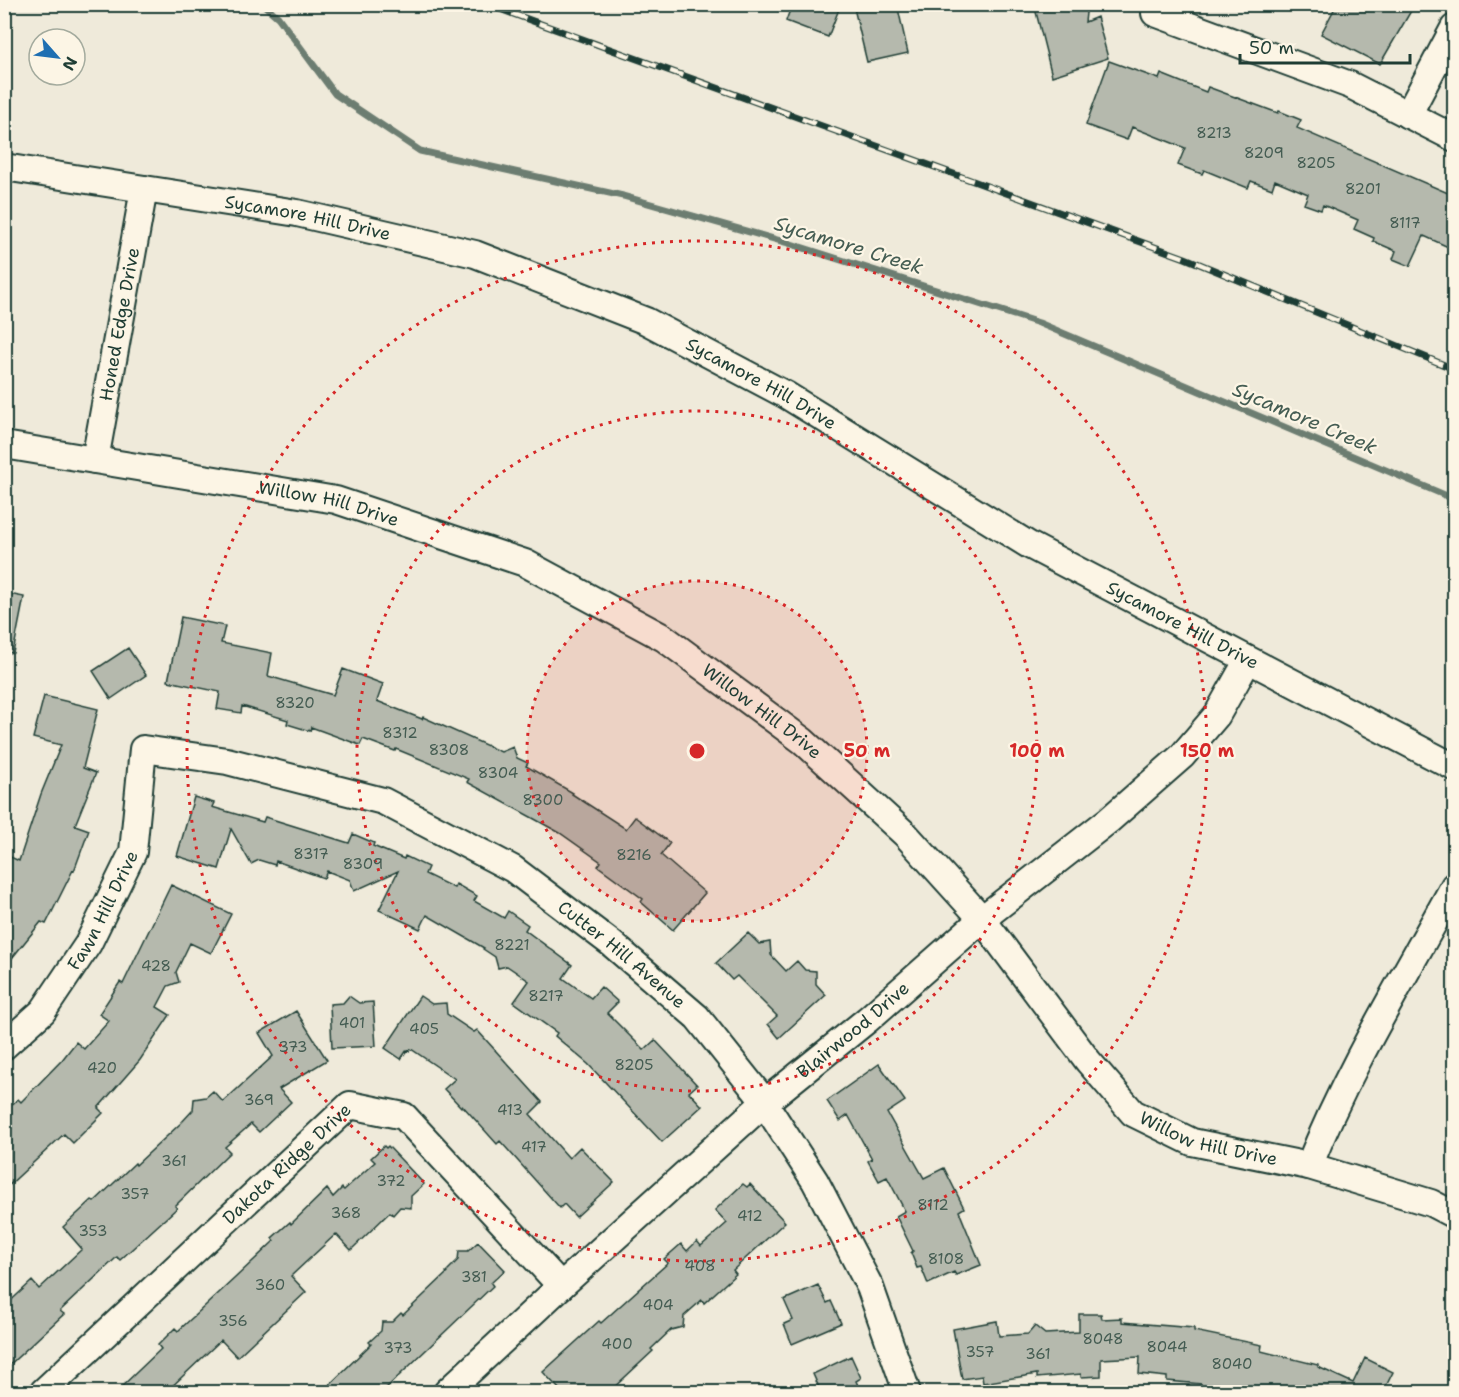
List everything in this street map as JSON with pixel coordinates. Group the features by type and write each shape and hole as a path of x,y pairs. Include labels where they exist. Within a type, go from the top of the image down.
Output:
{"street":[{"path":"1157,9 1350,85 1455,138"},
{"path":"1408,115 1455,28"},
{"name":"Sycamore Hill Drive","path":"4,167 297,213 475,254 646,321 786,395 1029,545 1455,767"},
{"name":"Honed Edge Drive","path":"95,460 144,189"},
{"name":"Willow Hill Drive","path":"4,445 336,500 525,563 664,638 803,741 906,835 982,919 1088,1061 1133,1113 1192,1142 1309,1166 1431,1203 1455,1215"},
{"name":"Blairwood Drive","path":"447,1392 764,1102 867,1020 982,919 1109,820 1182,756 1217,716 1248,660"},
{"name":"Fawn Hill Drive","path":"4,1046 43,1011 88,944 133,852 143,749"},
{"name":"Cutter Hill Avenue","path":"143,749 227,761 383,801 513,869 612,944 697,1017 764,1102 815,1181 870,1287 907,1392"},
{"path":"1309,1166 1325,1126 1346,1085 1455,886"},
{"name":"Dakota Ridge Drive","path":"43,1392 350,1105 404,1116 561,1286"}],"building":[{"path":"792,4 841,4 828,37 786,21"},
{"path":"853,4 897,4 908,53 867,62"},
{"path":"1034,4 1087,4 1085,22 1097,17 1108,58 1052,76"},
{"path":"1337,4 1415,4 1380,64 1321,34"},
{"path":"1109,61 1159,79 1161,74 1206,92 1208,87 1278,113 1279,111 1301,120 1297,128 1455,196 1455,250 1424,236 1410,266 1393,259 1396,251 1373,241 1374,238 1354,229 1358,220 1323,205 1321,210 1304,204 1308,194 1275,180 1272,189 1251,181 1248,188 1204,170 1202,174 1178,165 1185,148 1132,127 1127,140 1086,125"},
{"path":"4,593 24,597 13,653 4,652"},
{"path":"181,617 225,626 221,643 272,653 268,676 333,695 343,669 383,684 377,701 422,719 423,717 501,752 513,747 517,758 528,763 526,766 573,793 626,829 635,817 670,843 661,855 705,893 673,930 641,902 643,899 598,866 601,862 560,833 467,782 469,779 396,749 395,751 363,739 360,745 311,727 310,731 287,724 288,720 242,706 241,713 217,709 220,692 168,681"},
{"path":"128,648 146,675 111,699 93,671"},
{"path":"44,696 98,709 83,768 96,773 75,825 89,830 74,871 46,924 41,922 4,968 4,854 19,861 41,794 61,745 33,738"},
{"path":"194,797 214,803 212,807 263,822 265,817 349,843 353,834 374,843 373,846 404,859 405,856 428,867 425,874 454,888 456,884 477,896 474,901 504,918 508,911 528,925 525,930 572,965 563,978 591,998 601,987 618,1002 607,1013 644,1050 655,1040 697,1085 689,1092 702,1106 662,1142 588,1064 555,1036 557,1033 514,1002 529,981 507,966 498,968 495,957 484,948 427,915 420,929 379,910 398,871 354,891 350,880 327,871 324,878 276,861 275,865 259,860 251,864 231,829 219,869 177,856"},
{"path":"171,885 231,914 211,953 190,943 176,972 179,982 168,986 157,1007 170,1015 140,1060 98,1108 103,1113 73,1143 64,1134 4,1190 4,1112 18,1099 21,1102 62,1060 76,1042 84,1049 109,1021 99,1014 120,982 123,984"},
{"path":"748,933 759,944 770,942 771,955 786,971 797,961 805,970 816,971 816,984 826,995 779,1038 768,1024 777,1016 737,976 732,980 716,963"},
{"path":"349,996 359,1003 373,1002 376,1046 332,1048 330,1004 343,1003"},
{"path":"420,996 432,1004 446,1003 447,1014 474,1032 477,1030 542,1102 530,1114 569,1158 580,1147 614,1182 576,1217 564,1204 560,1208 500,1141 497,1144 462,1105 461,1107 444,1089 455,1079 411,1049 407,1050 401,1059 385,1048"},
{"path":"296,1011 327,1060 279,1089 291,1102 259,1132 251,1124 225,1147 230,1152 175,1206 177,1208 120,1260 117,1257 60,1311 64,1314 4,1370 4,1307 32,1281 39,1289 82,1249 63,1227 181,1123 193,1110 194,1099 206,1097 213,1091 223,1102 273,1056 259,1033"},
{"path":"879,1064 905,1101 887,1113 924,1178 944,1168 964,1208 959,1211 981,1265 956,1275 954,1272 928,1284 921,1267 917,1268 911,1253 913,1251 896,1216 905,1211 887,1177 879,1181 868,1161 872,1159 848,1115 840,1121 827,1101"},
{"path":"384,1146 386,1148 388,1146 424,1184 411,1196 411,1208 400,1207 393,1215 390,1212 351,1250 336,1234 291,1276 306,1292 237,1357 221,1340 166,1392 116,1392 161,1349 158,1345 175,1328 178,1331 274,1241 272,1238 290,1222 291,1224 327,1189 333,1197 342,1188 344,1190 375,1162 371,1158"},
{"path":"743,1184 747,1187 750,1184 785,1222 733,1270 736,1274 704,1303 702,1300 684,1316 683,1327 671,1330 651,1349 653,1351 609,1392 562,1392 543,1372 668,1263 664,1259 681,1244 687,1251 697,1241 701,1246 727,1223 715,1210"},
{"path":"478,1242 505,1270 491,1283 493,1286 382,1392 322,1392 371,1344 369,1342 381,1331 382,1322 392,1322 401,1313 403,1315 447,1273 458,1260 459,1251 468,1251"},
{"path":"818,1285 827,1303 831,1301 841,1323 792,1344 784,1324 793,1320 784,1300"},
{"path":"1079,1314 1101,1314 1102,1319 1122,1318 1122,1322 1194,1328 1194,1331 1262,1345 1261,1351 1318,1365 1353,1383 1365,1358 1393,1372 1383,1392 1276,1392 1225,1383 1224,1391 1200,1386 1201,1384 1167,1381 1167,1377 1139,1374 1140,1357 1101,1359 1101,1376 1081,1377 1081,1374 1037,1378 1037,1374 983,1383 982,1376 962,1379 953,1329 997,1321 999,1336 1028,1334 1035,1326 1045,1334 1079,1332"},
{"path":"851,1356 861,1378 856,1381 861,1392 821,1392 813,1374"}],"waterway":[{"name":"Sycamore Creek","path":"263,4 278,17 335,94 420,151 623,196 788,243 1039,323 1454,499"}],"railway":[{"path":"486,4 1185,258 1454,369"}]}
